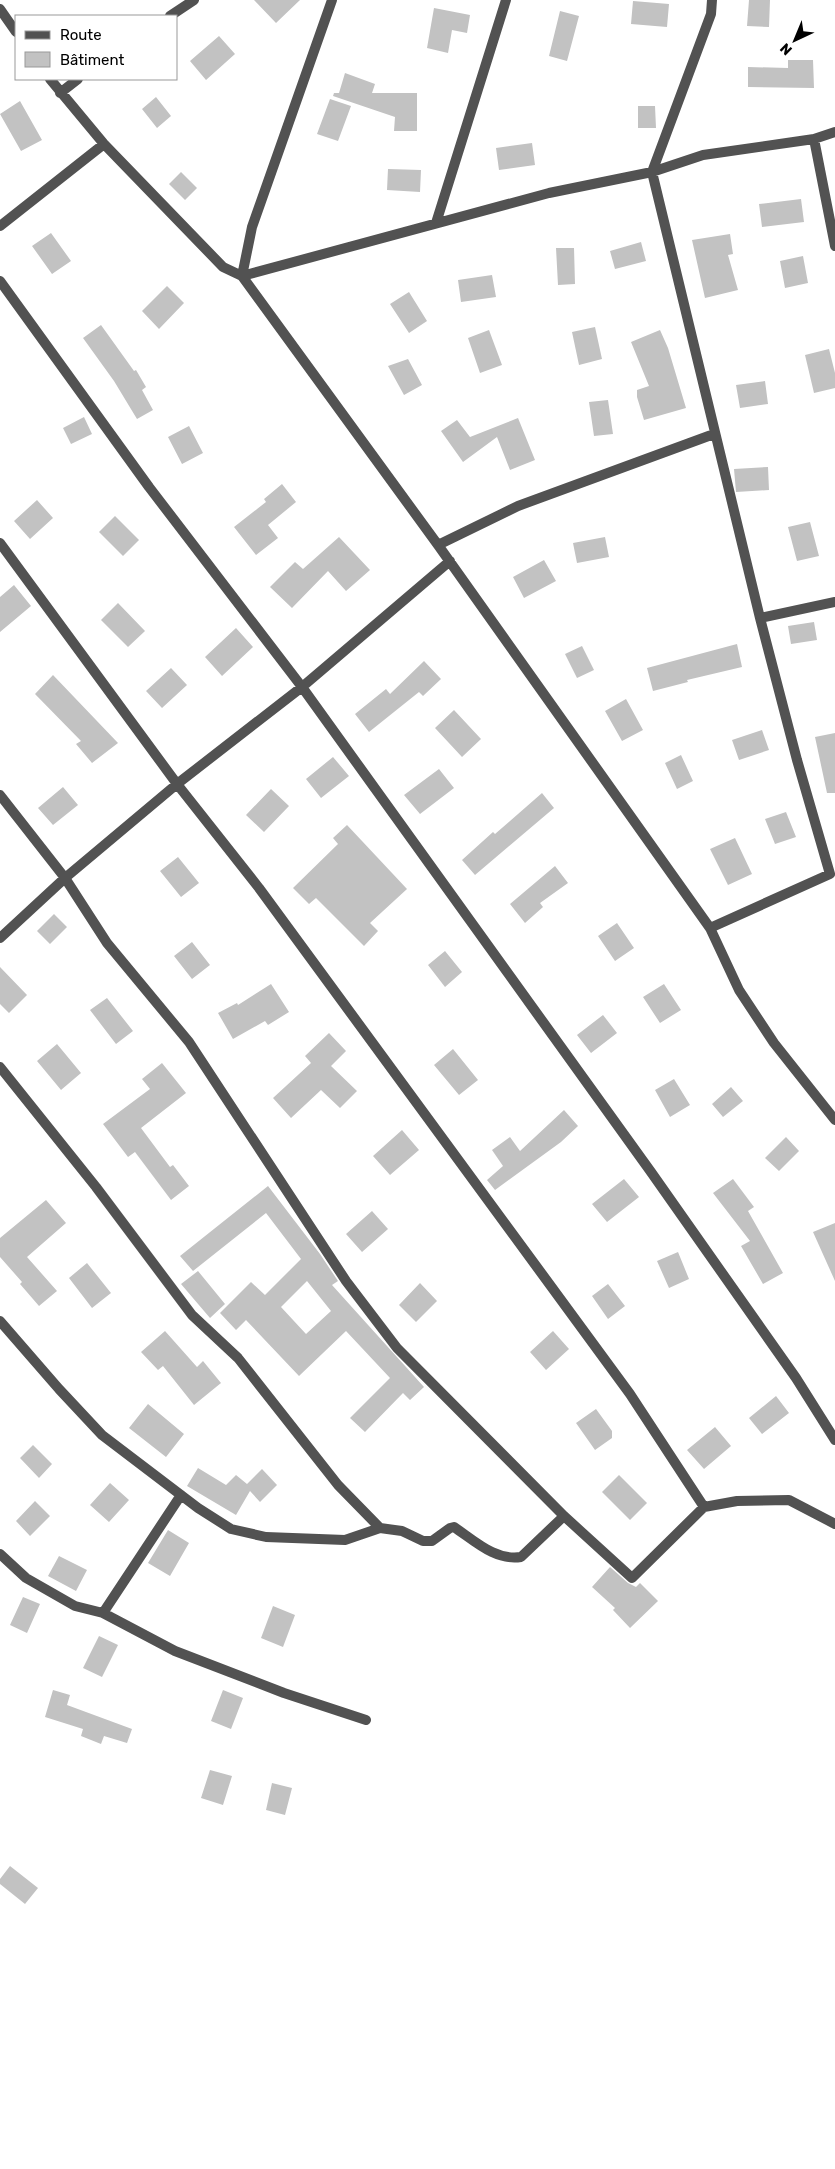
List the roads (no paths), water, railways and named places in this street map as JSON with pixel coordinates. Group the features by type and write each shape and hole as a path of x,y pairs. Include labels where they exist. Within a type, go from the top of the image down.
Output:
{"street":[{"path":"172,15 194,0"},
{"path":"242,276 252,227 332,0"},
{"path":"436,223 506,0"},
{"path":"710,928 830,874 796,760 714,434 652,172 711,14 712,0"},
{"path":"0,9 15,31"},
{"path":"51,80 104,144 223,267 242,276 450,561 710,928 739,990 774,1043 835,1120"},
{"path":"60,92 77,80"},
{"path":"242,276 549,193 652,172 702,156 814,140 835,132"},
{"path":"814,140 835,246"},
{"path":"0,226 104,144"},
{"path":"0,281 150,487 302,687 651,1172 796,1378 835,1440"},
{"path":"438,545 518,506 714,434"},
{"path":"0,543 177,784 259,888 630,1394 704,1506"},
{"path":"0,938 65,878 177,784 302,687 450,561"},
{"path":"760,618 835,602"},
{"path":"0,795 65,878 107,943 189,1042 346,1280 397,1348 564,1516 632,1578 704,1506 737,1501 789,1500 835,1524"},
{"path":"0,1067 96,1187 192,1315 238,1358 338,1484 380,1528"},
{"path":"0,1321 102,1435 198,1508 231,1529 266,1537 345,1540 380,1528 402,1531 423,1541 432,1541 454,1527 496,1555 514,1558 521,1557 564,1516"},
{"path":"103,1613 181,1494"},
{"path":"0,1554 26,1578 75,1606 103,1613 175,1651 284,1693 366,1720"}]}
